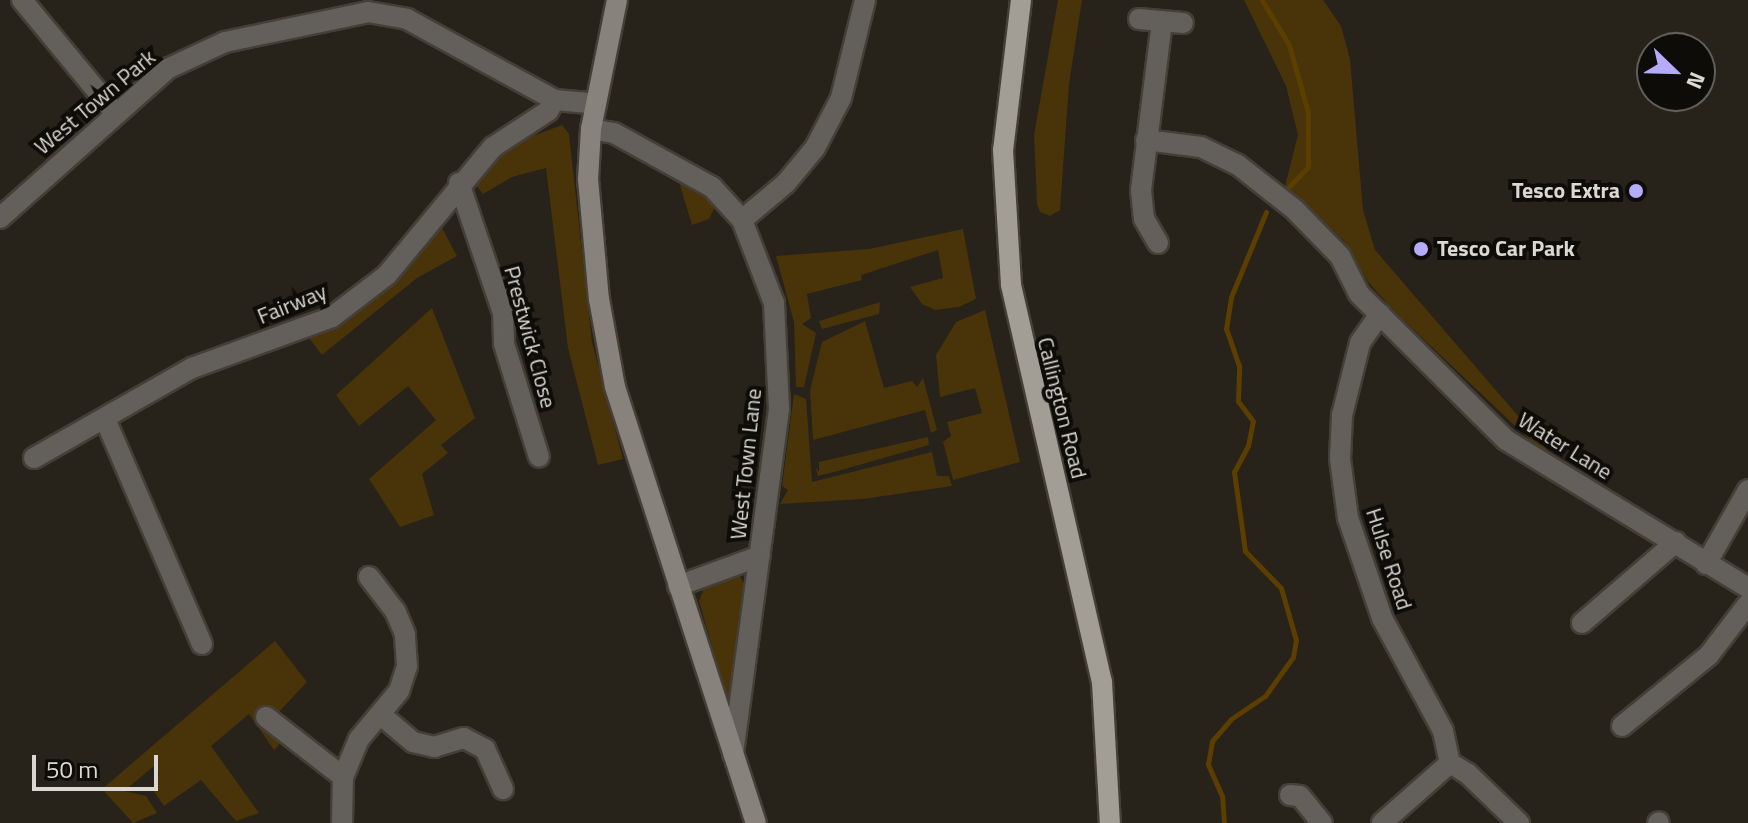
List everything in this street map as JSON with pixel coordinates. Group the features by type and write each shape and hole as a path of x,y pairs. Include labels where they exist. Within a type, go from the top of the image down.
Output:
{"main road":[{"name":"West Town Lane","path":"617,0 592,103 591,129 591,233 612,375 756,823"},
{"name":"Callington Road","path":"1021,0 1003,150 1011,285 1102,682 1110,823"}],"street":[{"path":"22,0 115,113"},
{"path":"742,220 786,183 815,148 841,98 865,0"},
{"name":"West Town Park","path":"0,218 167,69 225,42 368,6 407,19 555,100 592,103"},
{"path":"1139,19 1172,22 1146,140 1141,190 1144,219 1158,243"},
{"name":"Fairway","path":"34,458 192,368 332,317 387,275 459,183 493,147 548,111 555,100"},
{"name":"West Town Lane","path":"591,129 614,133 712,187 742,220 774,303 779,409 733,754"},
{"name":"Water Lane","path":"1146,140 1201,147 1238,165 1294,209 1340,256 1359,294 1506,440 1748,588"},
{"name":"Prestwick Close","path":"459,183 503,313 504,344 539,457"},
{"name":"Hulse Road","path":"1380,314 1360,343 1342,415 1340,459 1348,518 1382,618 1443,731 1450,763"},
{"path":"105,419 202,644"},
{"path":"1706,564 1748,490"},
{"path":"1582,623 1676,542"},
{"path":"678,586 760,556"},
{"path":"342,823 343,777 359,739 399,691 407,666 405,634 369,577"},
{"path":"1622,726 1709,655 1748,604"},
{"path":"381,715 413,742 434,747 464,738 485,749 503,789"},
{"path":"266,717 343,777"},
{"path":"1382,823 1450,763 1468,774 1519,823"},
{"path":"1290,795 1300,796 1322,823"}],"shaded area":[{"path":"1058,0 1082,0 1069,84 1060,210 1050,216 1040,212 1037,204 1034,135"},
{"path":"1244,0 1323,0 1341,26 1350,59 1363,210 1375,250 1549,452 1549,458 1396,313 1368,282 1343,240 1285,186 1298,135 1286,86"},
{"path":"562,125 569,134 592,342 623,459 598,465 568,348 546,168 512,177 483,194 475,184 514,143"},
{"path":"678,179 719,199 709,219 692,225"},
{"path":"442,228 457,256 417,278 322,355 309,338 379,295"},
{"path":"963,229 976,299 959,307 935,310 922,304 910,287 943,278 938,250 861,275 862,280 807,294 811,318 802,324 816,333 804,387 796,387 794,322 776,256 869,249"},
{"path":"880,302 879,314 822,329 819,321"},
{"path":"432,308 475,418 441,445 448,453 422,474 434,515 400,527 369,479 436,420 408,386 359,426 336,395"},
{"path":"985,310 1020,462 953,480 943,442 951,436 947,422 982,413 975,388 940,397 936,355 956,322"},
{"path":"865,321 884,388 912,381 917,387 923,378 937,430 931,433 925,410 813,440 810,390 822,342"},
{"path":"794,394 806,399 812,482 932,452 937,476 949,476 952,486 863,499 780,504 788,490 782,486"},
{"path":"928,437 929,445 818,476 815,466 819,472 819,462"},
{"path":"737,571 746,588 730,709 699,601 706,583"},
{"path":"275,641 307,682 275,716 279,745 274,750 249,714 211,746 259,813 236,821 201,780 164,806 153,790 159,774 153,767 124,791 146,796 157,813 133,823 102,789"}],"waterway":[{"path":"1262,0 1289,45 1308,112 1308,167 1288,188"},
{"path":"1224,823 1222,796 1208,764 1212,741 1231,719 1265,696 1293,657 1296,640 1281,588 1245,551 1234,472 1248,446 1253,421 1238,401 1239,366 1226,329 1231,297 1266,212"}],"place":[{"name":"Tesco Extra","path":"1636,191"},
{"name":"Tesco Car Park","path":"1421,249"}]}
